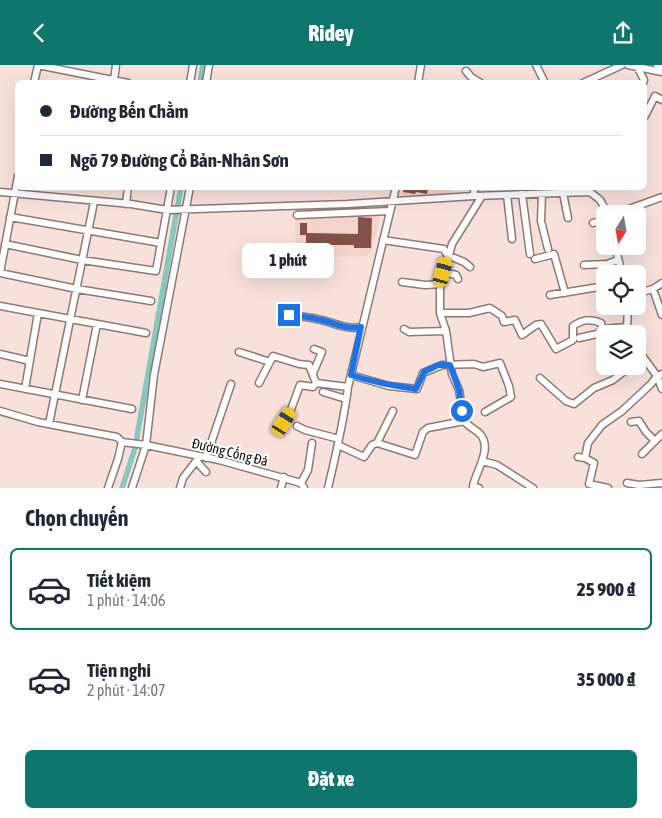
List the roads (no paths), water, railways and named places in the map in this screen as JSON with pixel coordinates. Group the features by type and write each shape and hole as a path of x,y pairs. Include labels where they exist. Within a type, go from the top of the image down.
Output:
{"street":[{"path":"35,80 38,65 114,80 116,65"},
{"path":"190,80 193,65"},
{"path":"206,80 209,65"},
{"path":"418,80 421,65"},
{"path":"536,65 544,80"},
{"path":"600,79 622,65"},
{"path":"628,65 638,68 662,70"},
{"path":"657,65 662,70"},
{"path":"638,68 644,80"},
{"path":"466,71 476,80"},
{"path":"647,111 655,96 662,100"},
{"path":"15,190 0,273 77,289 151,301"},
{"path":"126,204 128,190"},
{"path":"5,244 82,260 156,271 170,190"},
{"path":"132,488 146,445 154,375 190,190"},
{"path":"328,488 361,327 395,190"},
{"path":"475,190 478,196"},
{"path":"0,192 126,204 167,210 393,202 589,190 600,199 603,205"},
{"path":"561,191 568,218"},
{"path":"542,194 541,221 548,249"},
{"path":"507,195 512,239"},
{"path":"522,195 532,257 554,254 565,293"},
{"path":"475,487 484,447 480,435 464,421 459,390 450,365 446,331 440,313 440,284 455,238 478,196"},
{"path":"640,205 662,197"},
{"path":"49,424 94,202"},
{"path":"348,204 348,213"},
{"path":"297,215 390,211"},
{"path":"10,217 161,243"},
{"path":"384,240 444,249 448,255 464,262 470,267"},
{"path":"617,255 619,265"},
{"path":"584,265 607,264 618,261"},
{"path":"443,272 456,275 458,279"},
{"path":"402,282 425,285 440,284"},
{"path":"646,291 662,283"},
{"path":"550,295 596,288"},
{"path":"653,289 662,315"},
{"path":"0,306 146,333"},
{"path":"440,313 469,313 490,308 502,316 504,322 515,320 522,335 536,325 541,324 556,349 573,340 573,326 581,321 594,320 602,325"},
{"path":"25,389 38,313"},
{"path":"289,315 319,319 353,329 361,327"},
{"path":"82,400 96,324"},
{"path":"404,329 409,332 446,331"},
{"path":"579,338 596,334"},
{"path":"313,373 322,352 314,349"},
{"path":"239,352 270,362"},
{"path":"0,354 30,361"},
{"path":"259,383 273,356 309,365 316,383"},
{"path":"351,375 389,385 416,389 424,372 438,365 476,365 482,367 500,363 511,397 485,411"},
{"path":"646,364 659,375 662,389"},
{"path":"540,378 566,401 574,404 594,388 619,375"},
{"path":"585,458 588,443 602,425 622,411 659,375"},
{"path":"316,383 348,387"},
{"path":"281,428 290,412 300,385 313,387 316,383"},
{"path":"0,384 132,409"},
{"path":"180,488 183,477 201,459 232,384"},
{"path":"323,392 346,399"},
{"name":"Đường Cống Đá","path":"0,411 49,424 116,437 125,443 146,445 284,477 303,485"},
{"path":"297,426 338,442 364,457 372,445 377,443 393,411"},
{"path":"377,443 416,455 423,432 428,428 464,421"},
{"path":"631,422 639,421 655,441"},
{"path":"642,454 662,434"},
{"path":"108,488 125,443"},
{"path":"303,485 309,468 312,443"},
{"path":"578,457 585,458 594,463 588,486 608,488"},
{"path":"201,459 206,472"},
{"path":"482,461 497,465 533,488"},
{"path":"281,488 284,477"},
{"path":"627,483 639,485 662,483"}],"waterway":[{"path":"200,80 203,65"},
{"path":"122,488 135,448 180,190"}]}
